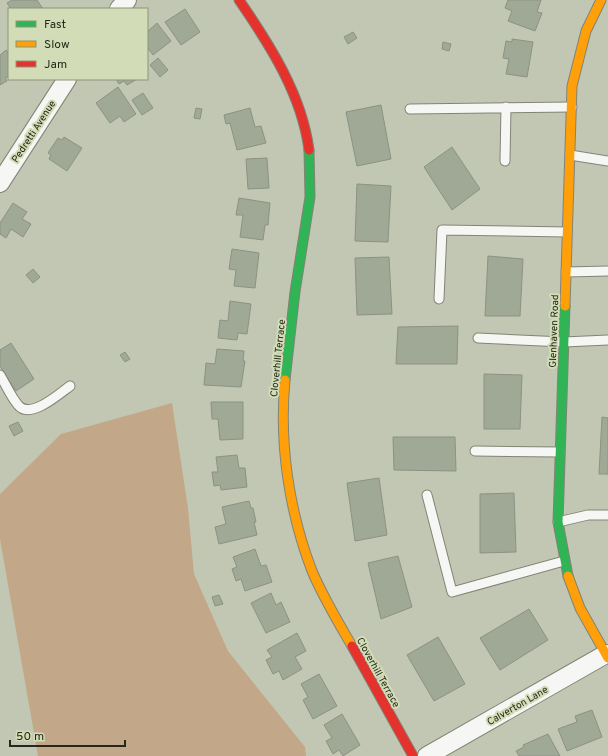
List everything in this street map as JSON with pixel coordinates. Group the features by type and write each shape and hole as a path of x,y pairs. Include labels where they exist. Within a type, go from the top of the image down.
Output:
{"street":[{"path":"120,8 127,0"},
{"name":"Cloverhill Terrace","path":"239,0 250,16 290,88 301,114 306,134 311,169 310,197 284,377 282,421 290,493 312,569 327,602 413,756"},
{"name":"Glenhaven Road","path":"602,0 586,31 577,58 572,86 558,522 568,578 579,605 607,655"},
{"name":"Pedretti Avenue","path":"0,183 66,80"},
{"name":"Calverton Lane","path":"427,756 607,655"}],"lane":[{"path":"602,0 608,6"},
{"path":"410,109 572,106"},
{"path":"505,161 506,107"},
{"path":"570,155 608,161"},
{"path":"439,299 442,230 568,232"},
{"path":"566,272 608,271"},
{"path":"478,338 564,342 608,340"},
{"path":"0,375 19,406 27,410 37,408 70,386"},
{"path":"475,451 560,452"},
{"path":"427,495 452,592 564,561"},
{"path":"558,522 588,515 608,515"}],"shaded area":[{"path":"172,403 188,508 194,574 228,651 305,747 306,756 38,756 0,539 0,494 61,434"}],"building":[{"path":"12,0 37,0 42,8 10,8 7,3"},
{"path":"508,0 541,0 537,12 542,13 535,31 508,21 512,11 505,8"},
{"path":"185,9 200,32 181,45 165,22"},
{"path":"157,23 171,41 153,55 148,48 148,31"},
{"path":"353,32 357,38 348,44 344,37"},
{"path":"512,39 533,42 527,77 506,74 509,59 503,58 506,41 512,42"},
{"path":"443,42 451,44 449,51 442,49"},
{"path":"6,50 8,53 8,76 5,78 7,81 0,85 0,55"},
{"path":"158,58 168,70 160,77 150,65"},
{"path":"117,80 135,80 127,85 124,81 119,84"},
{"path":"118,87 136,114 124,122 120,116 110,123 96,103"},
{"path":"143,93 153,108 142,115 132,100"},
{"path":"381,105 391,159 357,166 346,112"},
{"path":"196,108 202,109 200,119 194,118"},
{"path":"250,108 255,127 261,126 266,143 237,150 230,123 226,124 224,115"},
{"path":"64,137 82,148 67,171 49,159 51,155 48,153 58,138 62,140"},
{"path":"452,147 480,189 452,210 424,167"},
{"path":"267,158 269,188 248,189 246,159"},
{"path":"357,184 391,186 388,242 355,241"},
{"path":"239,198 270,203 268,225 265,225 263,240 240,237 243,215 236,215"},
{"path":"13,203 27,212 22,219 31,224 23,237 11,229 6,238 0,234 0,223"},
{"path":"232,249 259,253 255,288 234,286 236,270 229,269"},
{"path":"488,256 523,259 520,316 485,316"},
{"path":"389,257 392,314 357,315 355,258"},
{"path":"33,269 40,277 33,283 26,275"},
{"path":"230,301 251,304 247,334 238,333 237,340 218,338 220,320 228,321"},
{"path":"458,326 457,364 396,364 398,327"},
{"path":"11,343 34,379 16,391 0,366 0,350"},
{"path":"217,349 244,351 243,361 245,361 241,387 204,385 206,363 215,364"},
{"path":"125,352 130,359 125,362 120,355"},
{"path":"484,374 522,375 520,429 484,429"},
{"path":"211,402 243,402 243,439 220,440 218,419 212,419"},
{"path":"602,417 608,418 608,474 599,474"},
{"path":"18,422 23,431 14,436 9,426"},
{"path":"393,437 455,437 456,471 394,470"},
{"path":"237,455 239,468 245,468 247,487 221,490 220,485 214,486 212,472 218,472 216,457"},
{"path":"379,478 387,535 355,541 347,483"},
{"path":"514,493 516,552 480,553 480,494"},
{"path":"249,501 251,508 253,508 257,535 219,544 215,527 226,524 222,507"},
{"path":"255,549 261,566 266,565 272,582 245,591 241,579 236,581 232,569 237,567 233,557"},
{"path":"398,556 412,607 381,619 368,563"},
{"path":"271,593 276,605 281,602 290,622 266,633 251,603"},
{"path":"219,595 223,604 215,606 212,597"},
{"path":"529,609 548,640 500,670 480,638"},
{"path":"297,633 306,651 295,657 302,669 283,680 279,671 273,674 266,660 272,657 267,650"},
{"path":"438,637 465,684 434,701 407,655"},
{"path":"319,674 337,706 313,719 303,700 308,697 301,684"},
{"path":"592,710 602,737 567,751 558,729 577,722 575,716"},
{"path":"342,714 360,745 343,756 339,750 333,754 326,741 332,738 324,725"},
{"path":"548,734 560,756 519,756 516,751 524,747 523,745"}],"traffic: fast":[{"path":"285,380 295,292 310,197 309,150"},
{"path":"565,306 558,522 568,576"}],"traffic: slow":[{"path":"565,306 572,86 586,31 601,0"},
{"path":"285,380 283,404 285,453 297,525 316,581 352,646"},
{"path":"568,576 580,608 608,658"}],"traffic: jam":[{"path":"239,0 273,53 292,90 305,130 309,150"},
{"path":"352,646 413,756"}]}
